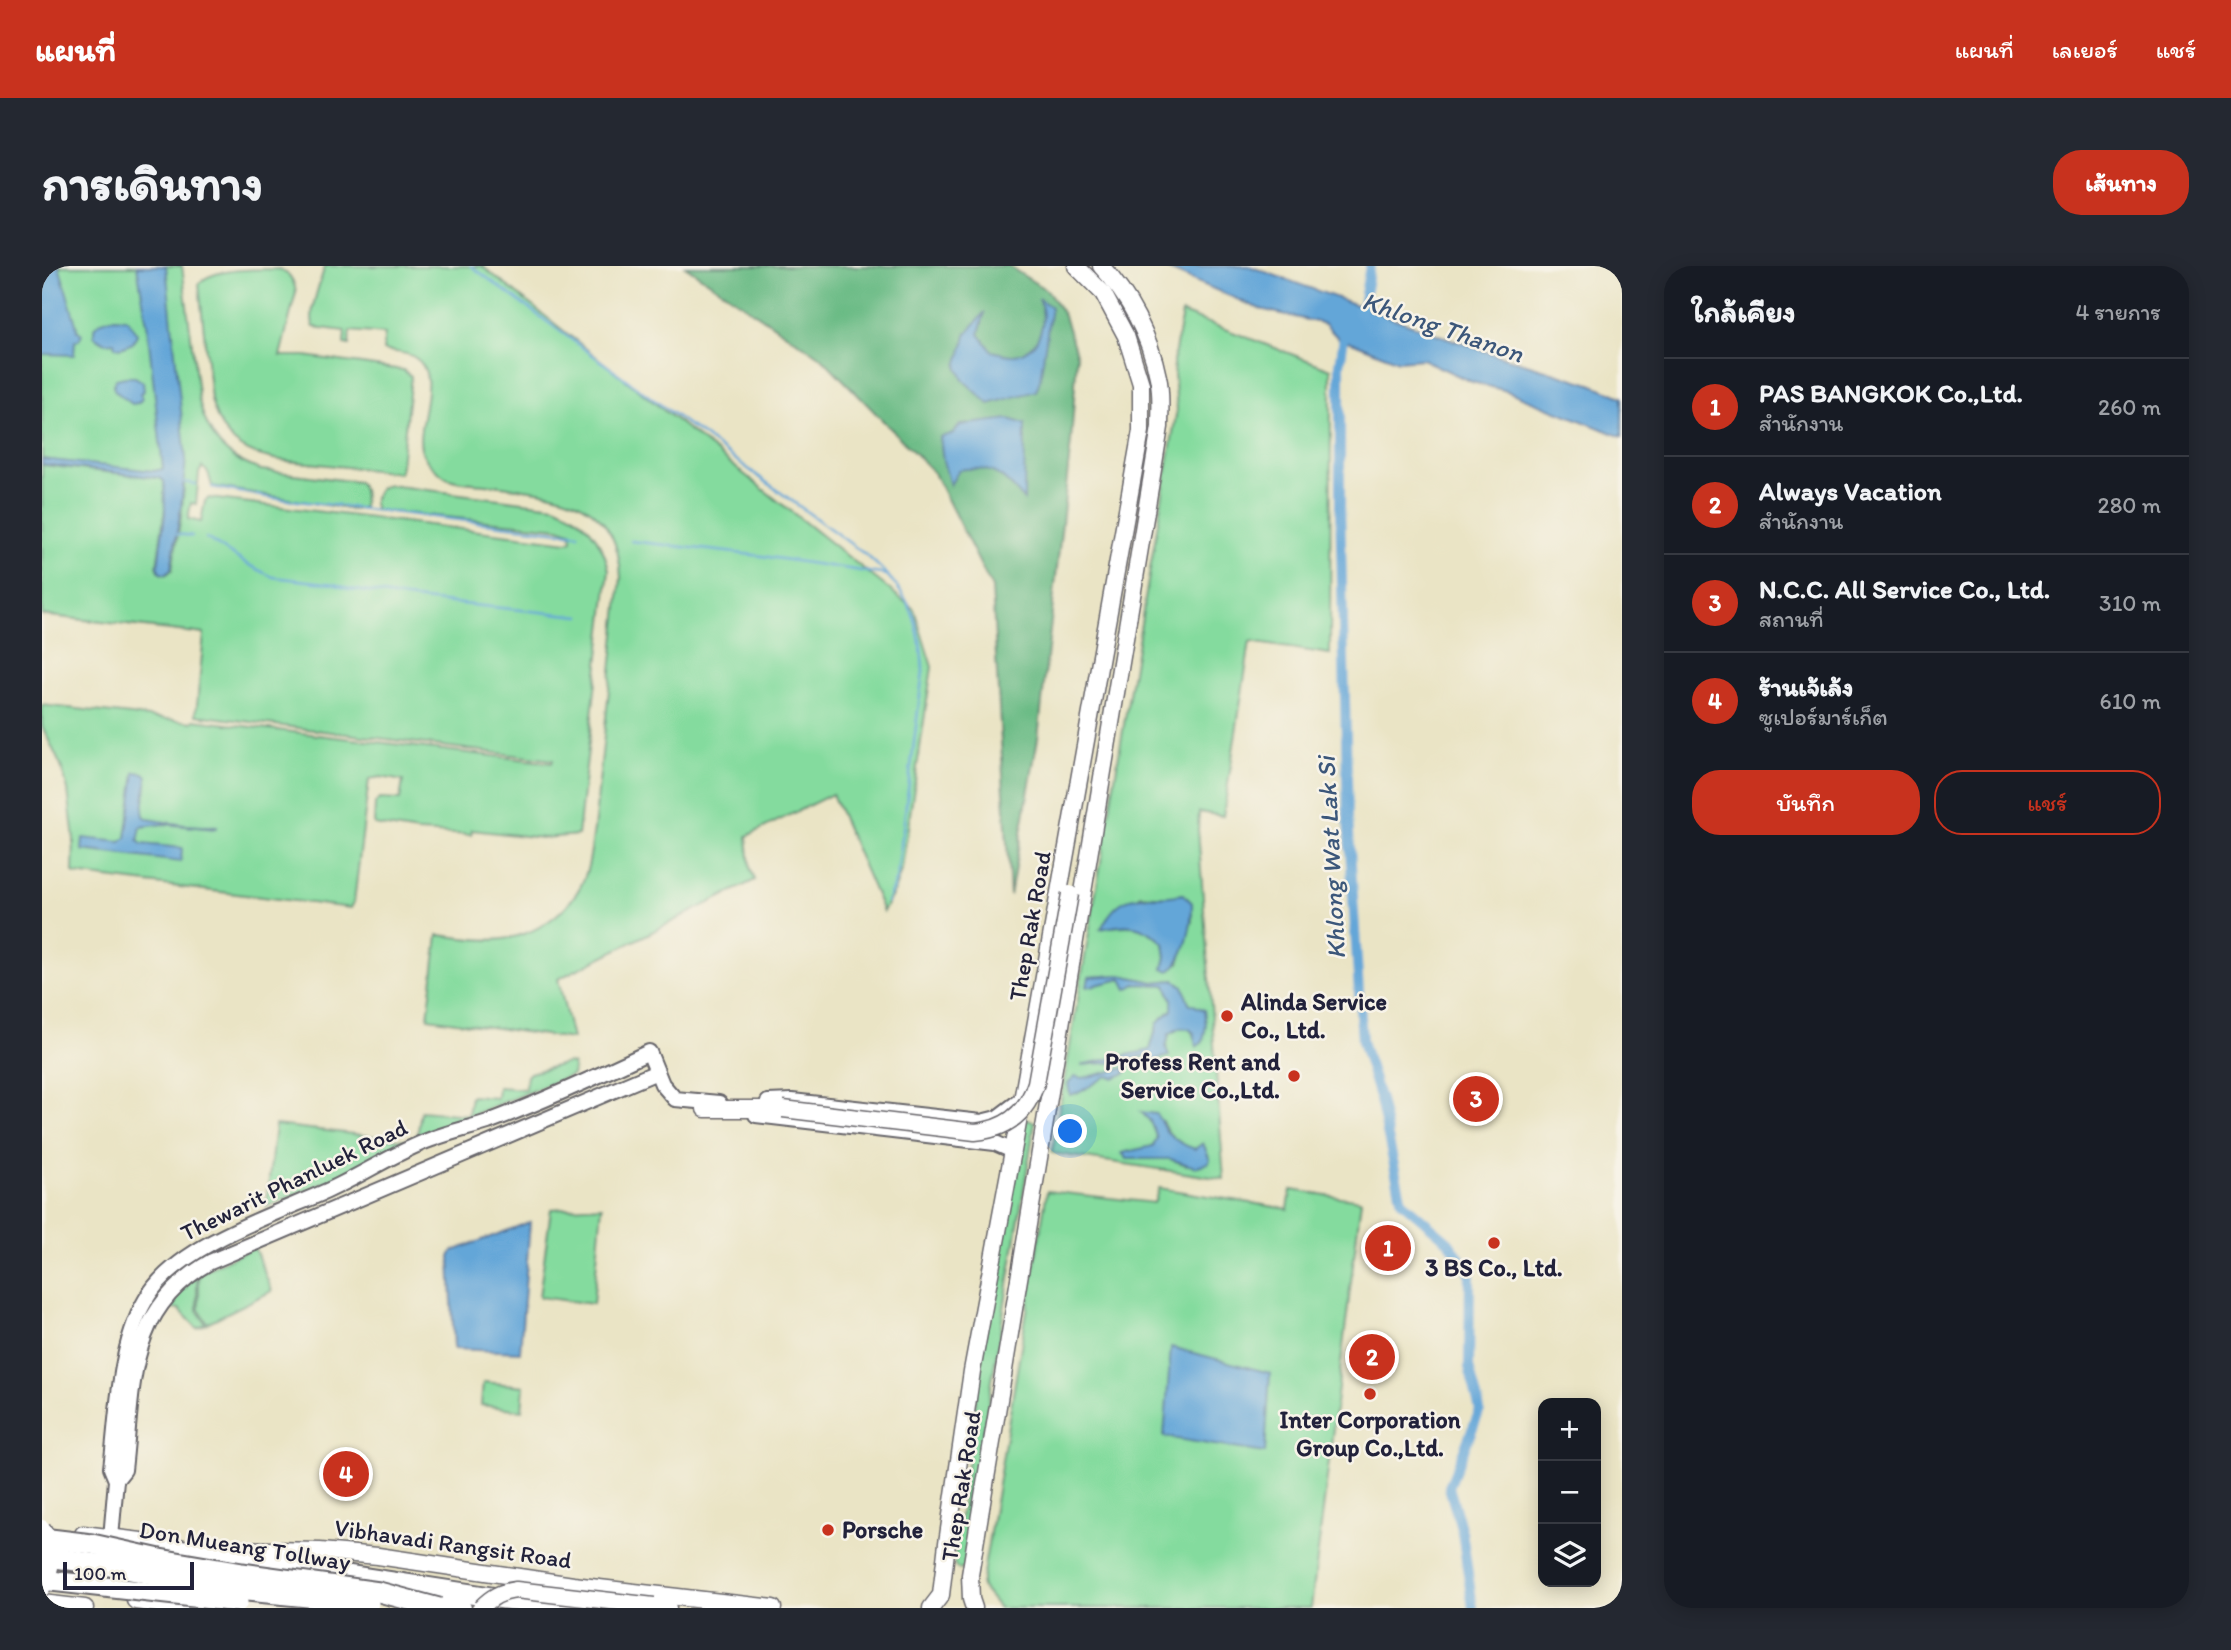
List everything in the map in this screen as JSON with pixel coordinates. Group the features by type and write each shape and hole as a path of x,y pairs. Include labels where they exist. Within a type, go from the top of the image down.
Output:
{"highway":[{"name":"Don Mueang Tollway","path":"42,1538 92,1544 242,1573 379,1592 439,1608"},
{"path":"42,1543 171,1548 504,1599 596,1608"},
{"name":"Don Mueang Tollway","path":"43,1574 104,1564 236,1590 419,1608"},
{"path":"43,1574 195,1608"},
{"path":"43,1574 291,1608"},
{"path":"43,1574 461,1608"}],"main road":[{"name":"Thep Rak Road","path":"931,1608 941,1595 972,1371 1141,432 1141,384 1126,336 1103,293 1076,266"},
{"name":"Thep Rak Road","path":"974,1608 970,1575 1160,427 1159,378 1141,322 1114,280 1101,266"},
{"path":"705,1109 783,1109 975,1132 1002,1126 1014,1119 1032,1097 1036,1083 1079,851 1095,810"},
{"path":"42,1529 51,1544 43,1574"},
{"name":"Vibhavadi Rangsit Road","path":"42,1529 215,1549 320,1551 378,1556 573,1585 773,1608"},
{"path":"943,1572 956,1576 970,1575"},
{"path":"481,1608 503,1591 516,1590 661,1607"},
{"path":"42,1603 85,1608"}],"street":[{"name":"Thewarit Phanluek Road","path":"111,1538 116,1480 111,1468 126,1347 133,1325 184,1258 432,1138 487,1122 649,1052 651,1075 210,1262 156,1297"},
{"path":"651,1075 675,1099 683,1101 792,1101 981,1122 997,1118 1022,1099"},
{"path":"651,1075 651,1082 658,1095 666,1100 705,1109 983,1142 1003,1145 1013,1151"},
{"path":"981,1122 990,1132 990,1136 983,1142"},
{"path":"415,1146 430,1167"},
{"path":"184,1258 195,1270"}],"green space":[{"path":"42,266 182,266 199,401 207,425 219,444 237,459 261,470 358,482 363,493 363,507 354,510 212,486 208,472 202,467 196,504 191,503 188,519 201,522 205,501 209,498 568,542 572,540 571,532 558,528 376,510 373,504 376,494 382,487 389,485 555,506 591,530 602,548 609,570 578,835 543,838 472,830 471,835 418,832 374,825 375,804 379,799 400,800 403,781 381,777 369,779 354,902 351,908 73,872 74,840 68,790 61,766 42,726 42,705 194,720 552,763 553,760 196,715 204,634 42,615 42,465 160,478 164,481 165,508 157,566 160,573 166,575 172,570 185,477 42,459"},
{"path":"325,266 482,266 914,609 932,667 902,868 894,892 883,911 832,794 747,836 750,868 755,880 558,979 572,1039 428,1018 438,935 495,940 531,931 567,905 583,880 594,829 621,578 617,550 608,529 595,513 557,495 453,480 444,477 431,466 421,448 420,438 427,387 422,365 411,355 383,350 385,334 350,331 349,345 344,344 345,331 314,327 313,306"},
{"path":"685,266 1008,266 1048,291 1064,316 1077,356 1071,442 1038,738 1010,895 992,588 934,473 822,358"},
{"path":"279,269 291,278 296,292 280,356 305,356 403,370 411,376 400,473 266,457 238,445 218,419 211,400 199,284 224,272"},
{"path":"1182,313 1331,369 1330,654 1250,642 1223,816 1199,812 1198,830 1224,1179 1052,1153 1177,409 1173,362","holes":["1183,894 1192,903 1192,921 1179,963 1163,969 1166,957 1164,943 1148,931 1135,926 1101,928 1141,895 1169,897","1120,975 1154,982 1174,980 1183,987 1203,1042 1189,1029 1180,1028 1169,1034 1166,1048 1168,1056 1151,1061 1150,1055 1117,1062 1150,1050 1158,1022 1172,1010 1172,999 1166,985 1135,984 1127,988 1123,979 1088,986 1089,977","1150,1121 1162,1121 1167,1131 1180,1142 1195,1149 1203,1143 1206,1151 1186,1165 1170,1159 1122,1153 1153,1146 1157,1138"]},
{"path":"567,1063 574,1068 572,1075 417,1137 421,1111 468,1115 471,1096 497,1098 498,1087 525,1089 530,1073"},
{"path":"1023,1119 1035,1122 974,1489 965,1565 961,1570 956,1568 954,1563 985,1331"},
{"path":"275,1125 405,1140 344,1175 266,1207"},
{"path":"1159,1188 1288,1209 1291,1190 1361,1200 1311,1608 999,1608 981,1586 1047,1191 1154,1203"},
{"path":"602,1206 593,1304 539,1297 551,1209"},
{"path":"254,1247 272,1291 207,1323 199,1309 199,1273"},
{"path":"197,1275 197,1310 206,1324 197,1328 179,1309 164,1308"},
{"path":"483,1382 524,1386 522,1410 481,1405"}],"water":[{"path":"49,266 59,266 78,331 82,334 79,340 75,341 74,355 42,354 42,274 49,271"},
{"path":"137,266 166,266 186,459 171,569 166,574 160,573 158,566 165,513 164,481 160,478 42,464 42,459 154,471 163,469 147,324"},
{"path":"1160,266 1249,266 1481,350 1591,384 1622,397 1622,437 1507,391 1472,382 1422,359 1398,361 1338,338 1325,324 1260,309"},
{"path":"1038,298 1051,307 1036,391 989,404 963,380 957,366 967,333 985,312 979,334 992,351 1019,354 1033,345 1041,330 1042,314"},
{"path":"115,318 127,319 137,334 133,343 121,348 115,347 114,342 105,343 94,336 94,328 98,324"},
{"path":"135,377 143,382 144,391 140,393 142,399 138,403 132,404 115,391 113,386 116,379"},
{"path":"1009,419 1025,424 1024,500 1003,478 980,469 959,470 950,485 940,437 953,434 960,425"},
{"path":"135,772 147,776 143,811 148,819 216,827 163,824 141,827 138,841 142,844 182,848 181,862 82,850 83,838 121,842 126,838"},
{"path":"1183,894 1192,903 1190,930 1181,957 1170,971 1163,969 1166,957 1164,943 1149,932 1127,925 1101,929 1118,905 1127,900"},
{"path":"1120,975 1154,982 1174,980 1183,986 1189,1003 1204,1010 1206,1025 1203,1042 1196,1047 1194,1033 1180,1028 1169,1034 1166,1048 1169,1056 1151,1061 1150,1055 1117,1062 1081,1065 1150,1050 1158,1022 1172,1010 1172,999 1166,985 1136,984 1127,989 1122,979 1087,987 1089,977"},
{"path":"1125,1068 1126,1073 1114,1078 1107,1076 1070,1095 1068,1084 1075,1076 1083,1078"},
{"path":"1141,1112 1156,1114 1167,1132 1182,1144 1195,1149 1203,1143 1210,1160 1208,1163 1195,1167 1170,1159 1127,1159 1122,1153 1153,1146 1157,1138 1150,1121"},
{"path":"530,1222 520,1352 454,1349 450,1257 453,1251"},
{"path":"1171,1347 1270,1373 1265,1453 1164,1437"}],"waterway":[{"path":"471,266 866,555 902,593 915,620 923,671 897,877 887,902"},
{"name":"Khlong Thanon","path":"1361,317 1370,266"},
{"name":"Khlong Wat Lak Si","path":"1345,329 1340,365 1340,506 1348,817 1362,1041 1380,1100 1402,1202 1449,1242 1470,1273 1469,1367 1480,1410 1449,1487 1462,1532 1473,1608"},
{"path":"184,482 196,484"},
{"path":"212,487 272,498 578,534"},
{"path":"177,534 192,536"},
{"path":"206,538 273,577 334,584 349,589 413,599 581,616"},
{"path":"631,541 762,556 888,575"}],"place":[{"name":"Alinda Service Co., Ltd.","path":"1227,1016"},
{"name":"Profess Rent and Service Co.,Ltd.","path":"1294,1076"},
{"name":"N.C.C. All Service Co., Ltd.","path":"1476,1099"},
{"name":"3 BS Co., Ltd.","path":"1494,1243"},
{"name":"PAS BANGKOK Co.,Ltd.","path":"1388,1248"},
{"name":"Always Vacation","path":"1372,1357"},
{"name":"Inter Corporation Group Co.,Ltd.","path":"1370,1394"},
{"name":"ร้านเจ้เล้ง","path":"346,1474"},
{"name":"Porsche","path":"828,1530"}]}
